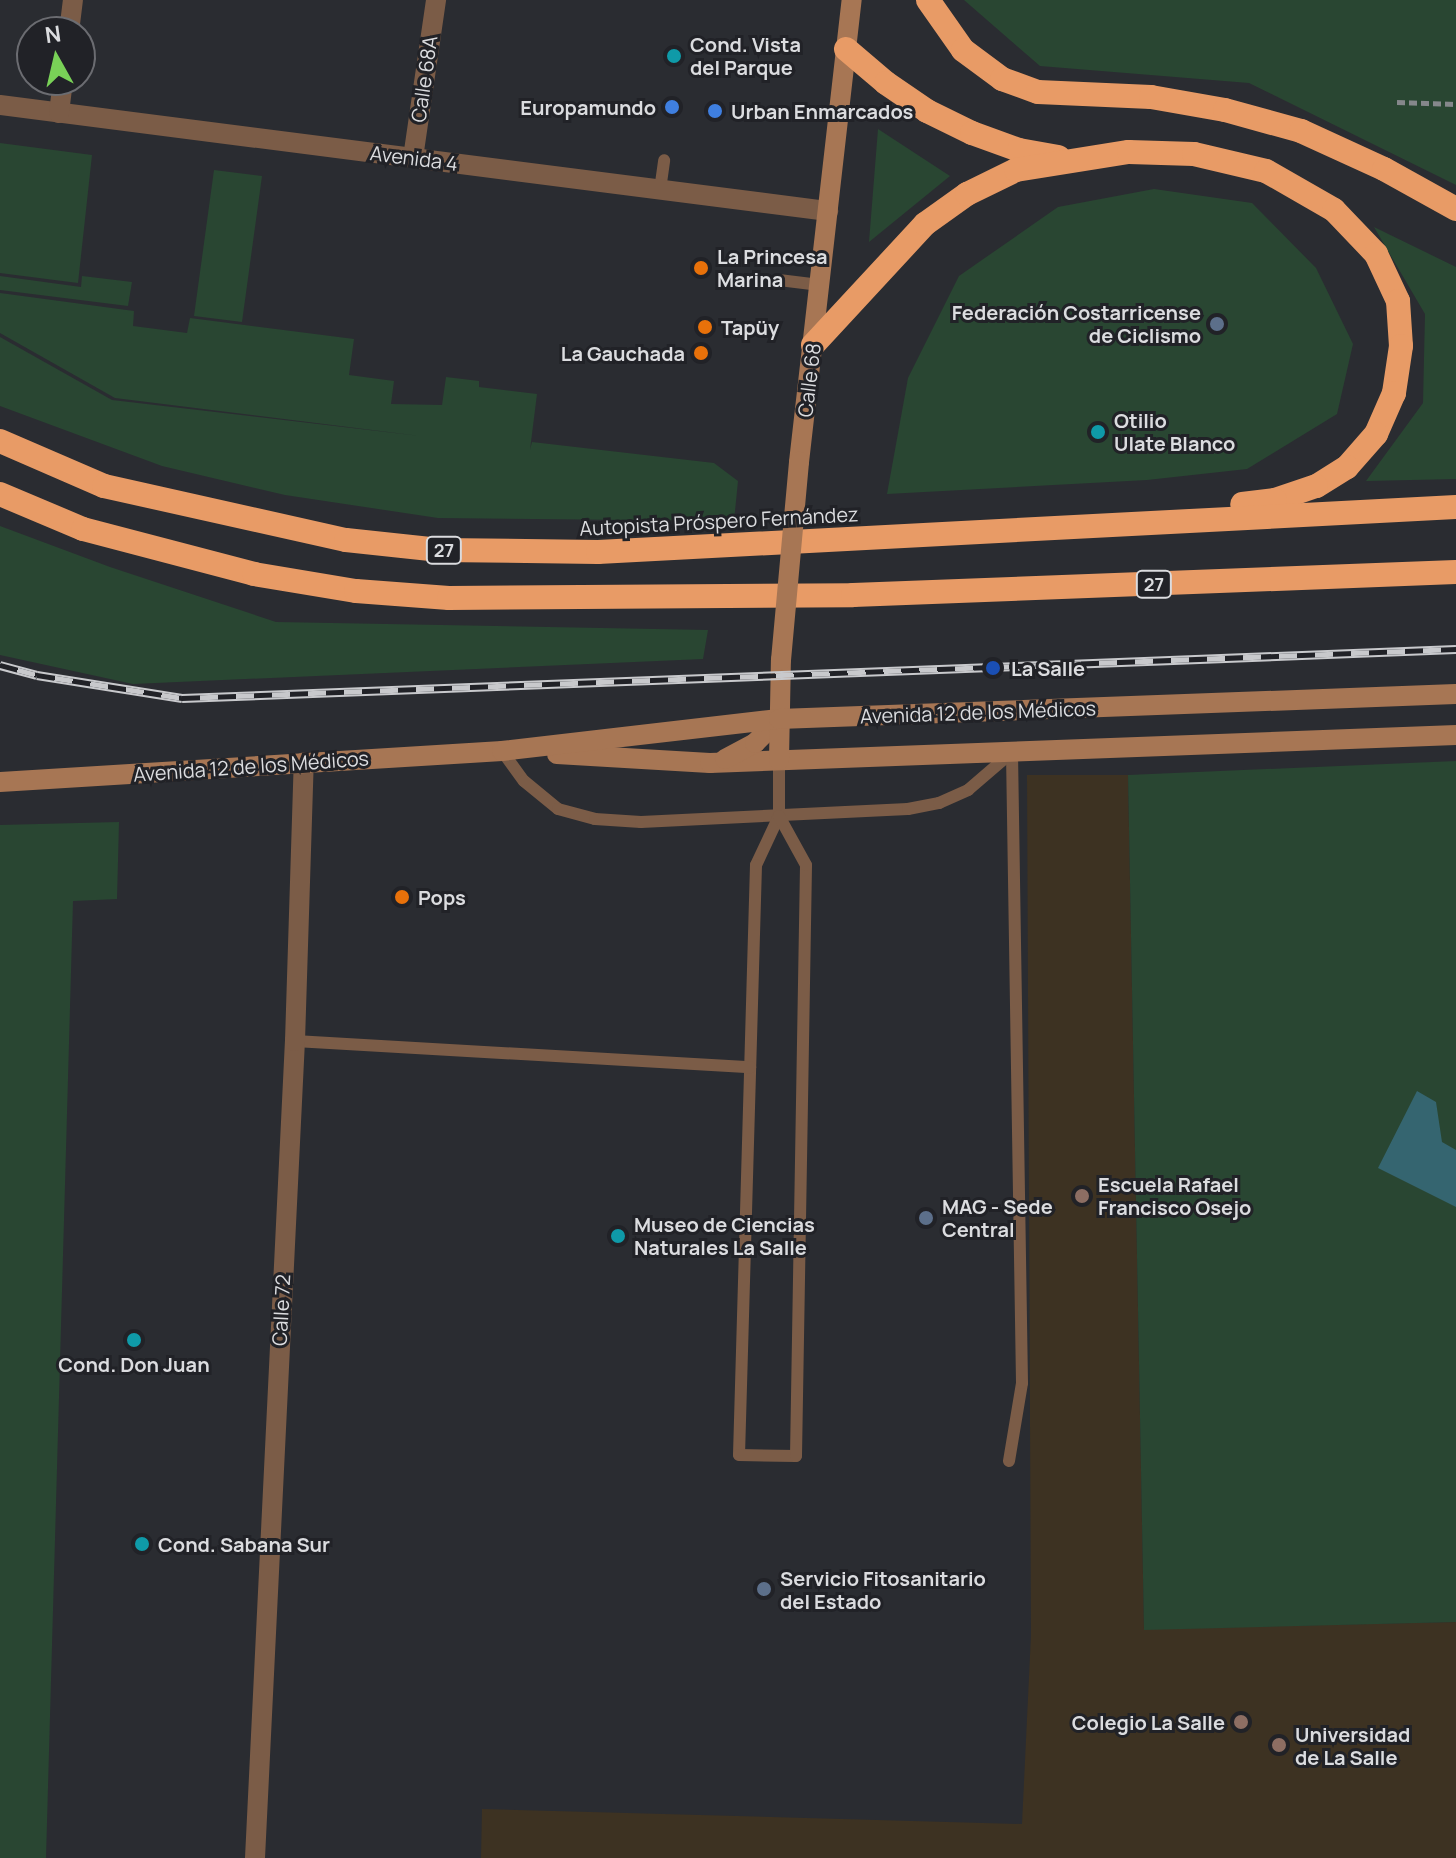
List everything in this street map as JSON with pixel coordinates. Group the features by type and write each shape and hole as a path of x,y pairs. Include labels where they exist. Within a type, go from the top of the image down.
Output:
{"highway":[{"path":"928,0 963,50 1002,79 1038,92 1151,97 1256,118 1301,131 1384,169 1456,209"},
{"path":"846,49 917,104 972,133 1019,150 1068,159"},
{"path":"813,345 925,224 967,194 1016,170 1068,159 1129,152 1194,154 1266,171 1334,210 1376,254 1398,301 1401,346 1394,393 1376,434 1347,467 1316,486 1275,500 1057,529"},
{"name":"Autopista Próspero Fernández","path":"0,441 104,486 346,540 439,550 598,552 1456,507"},
{"name":"27","path":"0,494 83,529 254,574 356,591 449,598 853,595 1456,572"}],"main road":[{"name":"Calle 68","path":"779,760 781,660 799,462 852,0"},
{"name":"Avenida 12 de los Médicos","path":"0,782 502,751 779,719 1456,694"},
{"path":"710,763 742,752 779,719"},
{"name":"Avenida 12 de los Médicos","path":"502,751 710,763 1456,735"}],"street":[{"name":"Calle 68A","path":"413,158 436,0"},
{"path":"59,113 61,96"},
{"name":"Avenida 4","path":"0,105 828,211"},
{"name":"Calle 72","path":"255,1858 295,1041 304,762"}],"lane":[{"path":"660,190 664,160"},
{"path":"779,280 820,285"},
{"path":"502,751 524,781 558,809 595,819 641,822 908,809 939,803 968,790 1012,752"},
{"path":"1009,1461 1022,1383 1012,752"},
{"path":"779,760 779,816 756,865 739,1455 796,1456 806,865 779,816"},
{"path":"295,1041 750,1067"}],"path":[{"path":"1397,102 1456,104"}],"shaded area":[{"path":"1027,775 1128,775 1144,1629 1456,1622 1456,1858 481,1858 482,1809 1022,1824 1031,1635"}],"green space":[{"path":"964,0 1456,0 1456,185 1249,83 1040,66"},
{"path":"878,129 950,176 869,242"},
{"path":"0,143 92,155 78,283 0,273"},
{"path":"214,170 262,176 242,322 194,316"},
{"path":"1154,189 1252,203 1316,268 1353,344 1337,414 1247,469 1147,480 887,494 908,378 959,276 1058,207"},
{"path":"1374,227 1456,267 1456,479 1366,481 1423,403 1425,314"},
{"path":"0,276 81,287 82,276 132,282 128,306 0,290"},
{"path":"0,293 134,311 133,326 187,333 190,318 354,339 349,375 394,381 391,404 442,405 446,377 479,381 479,387 537,394 530,450 532,442 714,463 738,481 734,521 438,518 285,495 162,466 0,406 0,337 112,400 420,436 115,398 0,333"},
{"path":"0,526 110,567 276,622 708,630 703,659 133,684 0,655"},
{"path":"1456,761 1456,1622 1144,1630 1128,775"},
{"path":"119,822 117,899 73,901 46,1858 0,1858 0,825"}],"water":[{"path":"1417,1091 1436,1102 1442,1142 1456,1150 1456,1207 1378,1168"}],"railway":[{"path":"0,665 37,675 182,698 1456,649"}],"place":[{"name":"Cond. Vista del Parque","path":"674,56"},
{"name":"Europamundo","path":"672,107"},
{"name":"Urban Enmarcados","path":"715,111"},
{"name":"La Princesa Marina","path":"701,268"},
{"name":"Federación Costarricense de Ciclismo","path":"1217,324"},
{"name":"Tapüy","path":"705,327"},
{"name":"La Gauchada","path":"701,353"},
{"name":"Otilio Ulate Blanco","path":"1098,432"},
{"name":"La Salle","path":"993,668"},
{"name":"Pops","path":"402,897"},
{"name":"Escuela Rafael Francisco Osejo","path":"1082,1196"},
{"name":"MAG - Sede Central","path":"926,1218"},
{"name":"Museo de Ciencias Naturales La Salle","path":"618,1236"},
{"name":"Cond. Don Juan","path":"134,1340"},
{"name":"Cond. Sabana Sur","path":"142,1544"},
{"name":"Servicio Fitosanitario del Estado","path":"764,1589"},
{"name":"Colegio La Salle","path":"1241,1722"},
{"name":"Universidad de La Salle","path":"1279,1745"}]}
